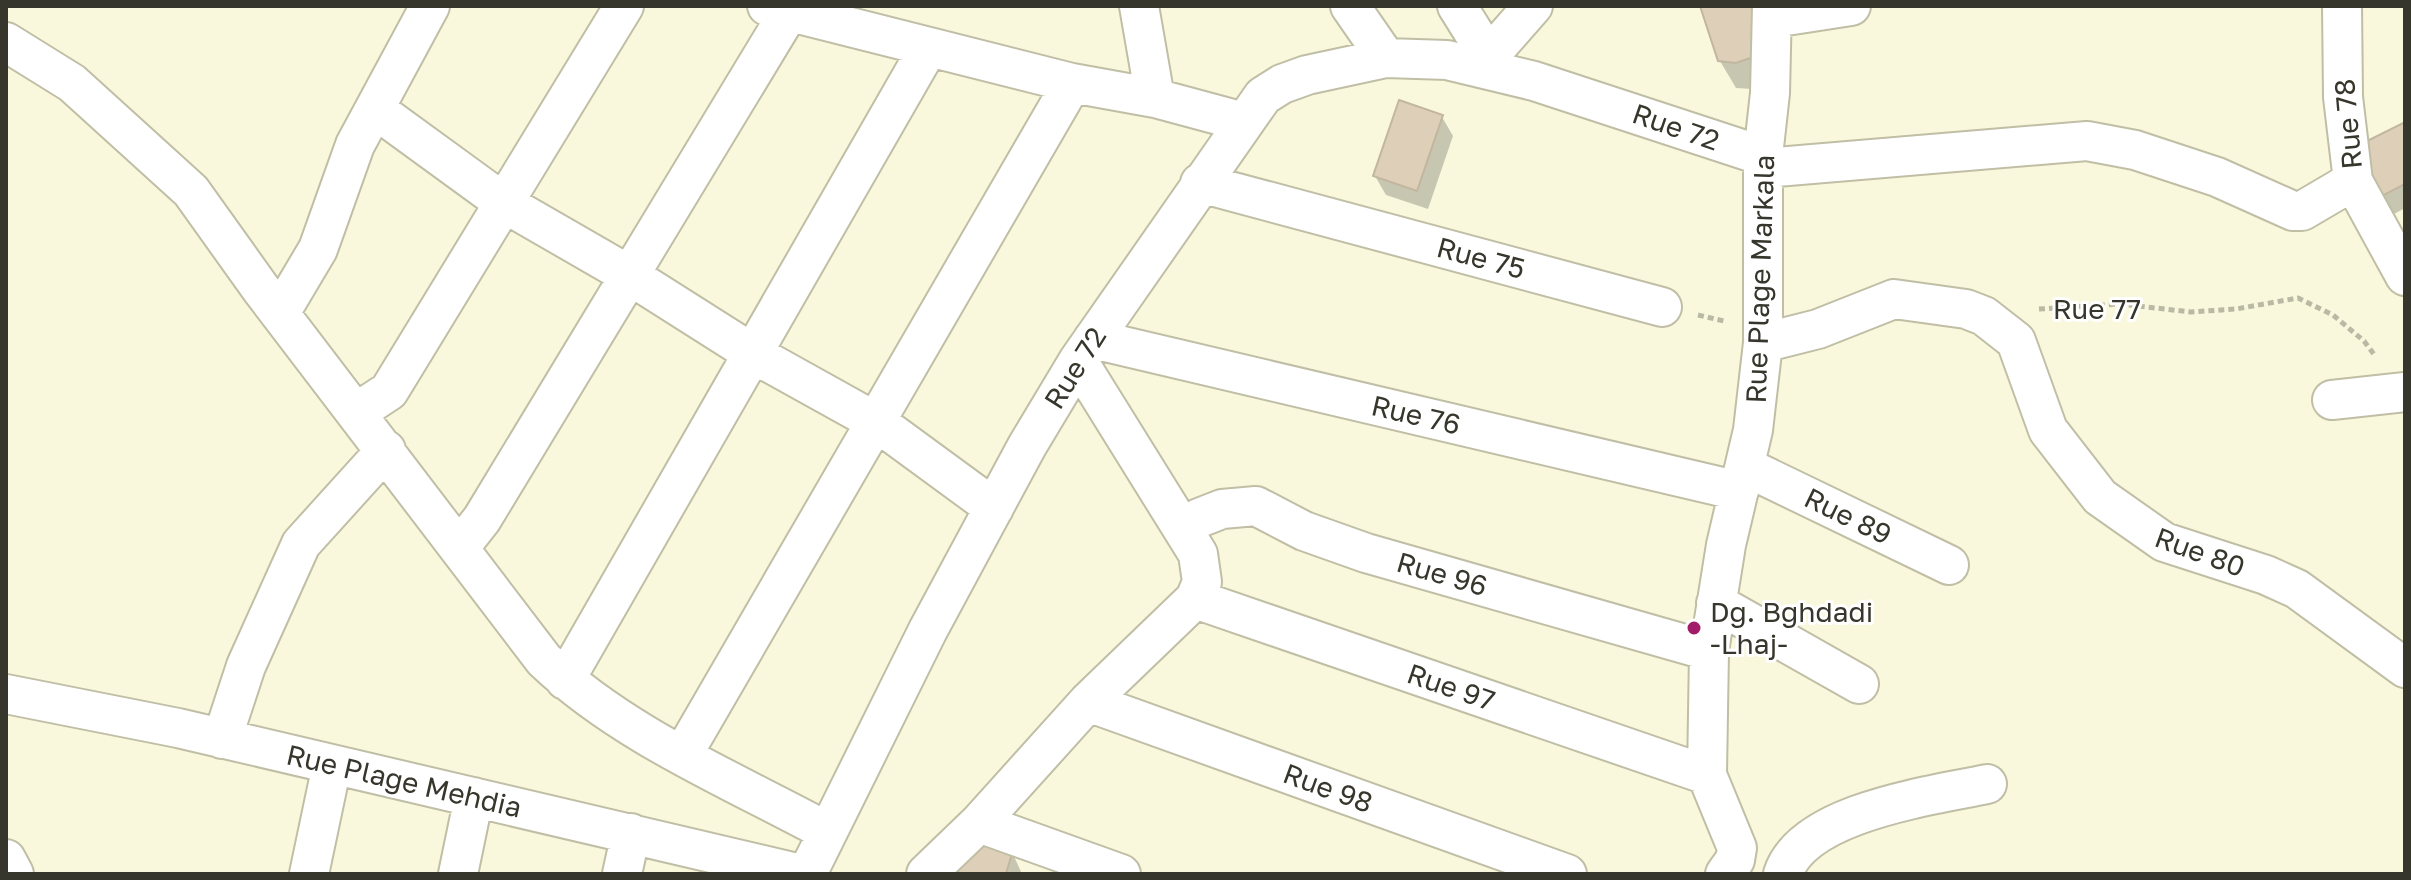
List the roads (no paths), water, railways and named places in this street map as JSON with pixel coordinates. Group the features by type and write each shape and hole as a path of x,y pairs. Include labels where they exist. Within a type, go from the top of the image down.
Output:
{"street":[{"path":"280,313 318,249 355,145 430,6"},
{"path":"357,412 389,391 624,6"},
{"path":"1139,6 1155,98"},
{"path":"1350,6 1386,58"},
{"path":"1457,6 1493,63 1533,6"},
{"path":"1773,12 1851,6"},
{"name":"Rue 78","path":"2342,6 2343,97 2353,181 2405,276"},
{"path":"460,547 482,519 629,275 778,9 837,16 928,48 1072,83 1155,98 1244,122"},
{"name":"Rue Plage Markala","path":"1733,871 1736,842 1707,775 1709,651 1742,479 1763,336 1764,162 1773,12"},
{"path":"6,42 72,83 171,170 209,212 280,313 460,547 521,633 565,680 683,754 826,831"},
{"path":"565,680 928,48"},
{"name":"Rue 72","path":"790,873 826,831 994,508 1085,350 1263,96 1290,80 1386,58 1493,63 1764,162"},
{"path":"683,754 878,423 1072,83"},
{"path":"375,109 504,203 629,275 752,353 878,423 994,508"},
{"path":"1764,162 2087,141 2135,150 2217,177 2293,211 2302,211 2353,181"},
{"name":"Rue 75","path":"1200,183 1662,307"},
{"name":"Rue 80","path":"1763,336 1818,329 1894,299 1966,309 1986,317 2016,341 2048,430 2100,497 2164,542 2266,575 2297,589 2405,668"},
{"path":"926,874 979,823 1088,702 1195,599 1202,587 1201,565 1085,350"},
{"name":"Rue 76","path":"1085,350 1742,479"},
{"path":"2332,400 2401,392"},
{"path":"222,739 246,666 301,544 386,450"},
{"name":"Rue 89","path":"1742,479 1949,565"},
{"name":"Rue 96","path":"1183,529 1222,509 1256,506 1304,531 1366,553 1709,651"},
{"name":"Rue 97","path":"1195,599 1707,775"},
{"path":"1716,603 1859,684"},
{"name":"Rue Plage Mehdia","path":"6,694 222,739 631,833 790,873"},
{"name":"Rue 98","path":"1088,702 1567,874"},
{"path":"309,874 332,765"},
{"path":"1783,874 1800,846 1818,832 1888,807 1987,784"},
{"path":"458,874 474,797"},
{"path":"979,823 1121,874"},
{"path":"622,874 631,833"},
{"path":"6,859 14,874"}],"place":[{"name":"Dg. Bghdadi -Lhaj-","path":"1694,628"}]}
